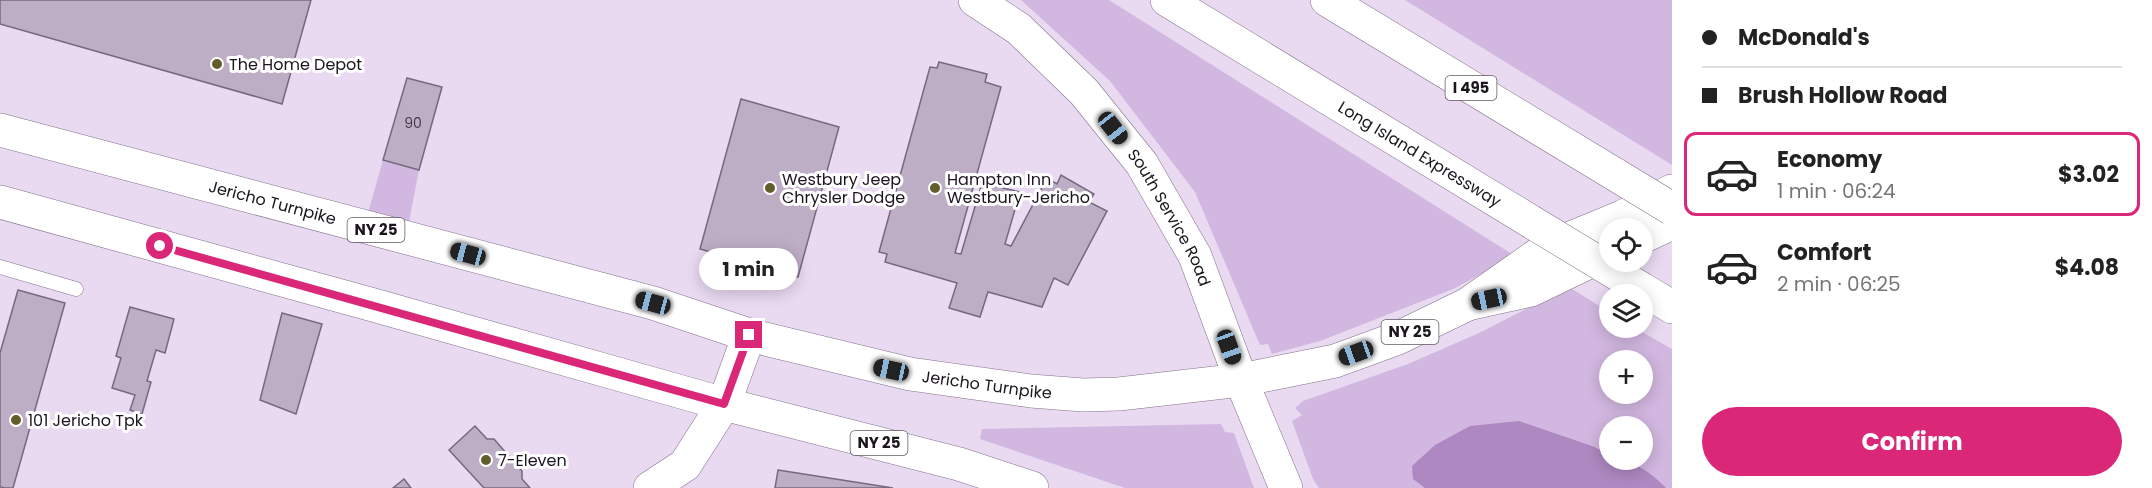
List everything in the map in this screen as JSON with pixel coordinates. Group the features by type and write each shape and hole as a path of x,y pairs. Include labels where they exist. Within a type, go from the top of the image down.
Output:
{"main road":[{"name":"South Service Road","path":"975,0 1019,29 1084,92 1142,164 1195,256 1241,380 1286,488"},
{"name":"Long Island Expressway","path":"1167,0 1672,307"},
{"name":"I 495","path":"1327,0 1672,209"},
{"name":"Jericho Turnpike","path":"0,130 653,303 749,335 910,374 1031,391 1083,395 1119,394 1241,380 1335,361 1398,338 1468,304 1549,247 1622,217 1672,191"},
{"name":"NY 25","path":"0,202 724,404 959,464 1032,488"},
{"path":"1653,232 1672,223"},
{"path":"1468,304 1531,290 1599,257"},
{"path":"650,488 689,477 724,404 749,335"}],"lane":[{"path":"0,267 76,289"}],"shaded area":[{"path":"1021,0 1109,0 1515,256 1453,289 1320,341 1272,354 1268,344 1260,345 1195,192 1110,81"},
{"path":"1405,0 1672,0 1672,165"},
{"path":"383,160 419,170 406,237 364,227"},
{"path":"1569,287 1599,306 1599,338 1652,338 1672,349 1672,488 1319,488 1313,479 1292,421 1302,415 1295,408 1303,401 1408,364 1479,333"},
{"path":"1519,421 1599,449 1599,470 1644,470 1666,488 1425,488 1413,479 1412,466 1435,445 1470,426"},
{"path":"1221,424 1225,432 1234,433 1254,488 1125,488 980,439 982,429"}],"building":[{"name":"The Home Depot","path":"0,0 311,0 282,104 0,24"},
{"name":"Hampton Inn Westbury-Jericho","path":"939,62 987,74 985,82 1001,87 955,253 961,254 982,183 1020,192 1005,244 1011,246 1047,178 1057,184 1061,175 1094,194 1089,202 1107,211 1068,285 1054,278 1042,307 988,292 980,317 949,308 957,283 885,262 887,254 879,252 930,67 937,68"},
{"path":"407,78 442,87 419,170 383,160"},
{"name":"Westbury Jeep Chrysler Dodge","path":"741,99 839,127 798,277 700,249"},
{"name":"101 Jericho Tpk","path":"18,290 65,303 13,488 5,488 0,487 0,353"},
{"path":"130,307 174,319 165,353 156,350 147,381 151,382 142,414 130,410 135,395 112,388 121,358 116,356"},
{"path":"282,313 322,324 296,414 260,400"},
{"name":"7-Eleven","path":"475,426 487,439 494,439 522,471 522,479 530,488 484,488 449,450"},
{"path":"778,470 893,488 775,488"},
{"path":"404,479 411,488 393,488"}],"place":[{"name":"The Home Depot","path":"217,64"},
{"name":"Westbury Jeep Chrysler Dodge","path":"770,188"},
{"name":"Hampton Inn Westbury-Jericho","path":"935,188"},
{"name":"101 Jericho Tpk","path":"16,420"},
{"name":"7-Eleven","path":"486,460"}],"route":[{"path":"160,246 724,404 749,335"}]}
